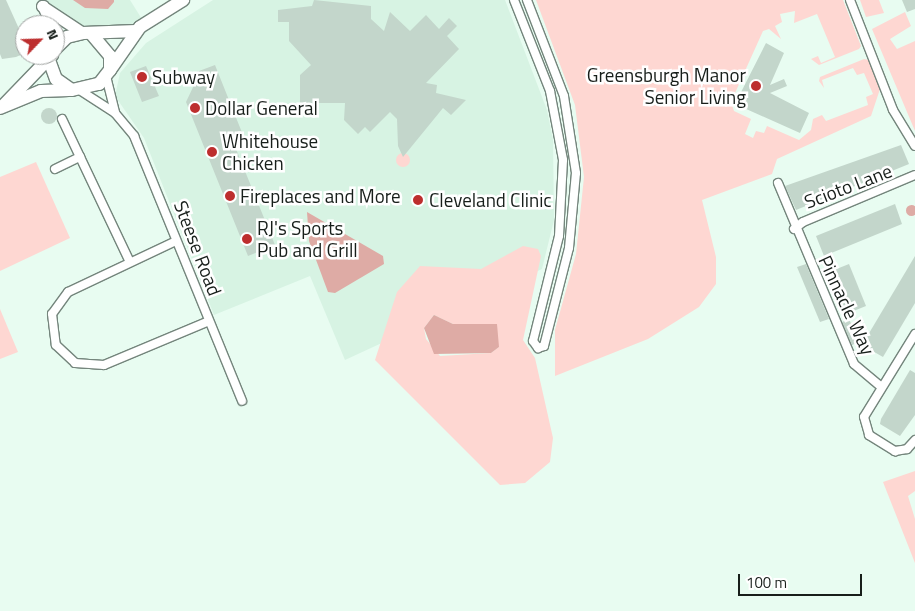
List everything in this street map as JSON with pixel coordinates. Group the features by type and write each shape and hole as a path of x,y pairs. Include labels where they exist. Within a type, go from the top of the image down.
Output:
{"main road":[{"path":"0,108 41,90 76,91 108,73 136,31 183,0"},
{"path":"65,40 67,38 87,33 136,31"},
{"path":"87,33 108,50 108,73"},
{"path":"0,108 42,65"},
{"path":"54,65 56,79 76,91"}],"street":[{"path":"514,0 550,91 563,160 559,236 533,341 538,348 544,346 569,248 576,172 564,96 526,0"},
{"path":"850,0 893,110 915,146"},
{"path":"40,3 47,15"},
{"path":"40,3 87,33"},
{"name":"Steese Road","path":"108,73 115,113"},
{"name":"Steese Road","path":"76,91 115,113 134,136 207,322 242,401"},
{"path":"62,119 130,262"},
{"path":"55,169 80,157"},
{"name":"Scioto Lane","path":"794,229 915,175"},
{"name":"Pinnacle Way","path":"778,183 794,229 854,364 880,386"},
{"path":"176,241 88,280 56,306 53,336 67,358 85,366 104,365 207,322"},
{"path":"915,334 880,386 864,417 869,435 895,451 907,449 915,440"}],"shaded area":[{"path":"38,0 130,0 145,24 91,33 65,15"},
{"path":"73,0 114,0 114,2 108,9 85,8"},
{"name":"Cleveland Clinic","path":"213,0 505,0 547,110 553,140 554,220 542,269 345,360 310,276 214,315 144,138 115,96 120,73 146,43"},
{"path":"536,0 843,0 861,46 859,49 819,65 811,59 818,56 821,63 835,57 817,14 794,23 795,11 780,14 782,22 775,26 781,39 769,29 763,31 731,102 734,111 751,119 745,134 753,138 756,131 764,133 767,126 799,140 811,130 813,119 822,115 826,121 868,105 866,97 873,94 864,73 857,75 853,68 822,80 824,88 819,81 820,77 864,59 869,60 880,89 871,116 777,159 772,174 702,200 716,257 716,284 699,307 648,339 555,376 555,330 576,254 584,177 575,105"},
{"path":"860,0 879,0 884,13 866,17"},
{"path":"905,12 911,26 890,39 897,49 915,41 915,131 872,29"},
{"path":"403,153 408,155 410,160 408,165 403,167 398,165 396,160 398,155"},
{"path":"36,162 70,238 0,271 0,177"},
{"path":"911,204 917,210 911,216 905,210"},
{"path":"307,212 383,256 384,264 335,293 328,292 309,241"},
{"path":"523,246 538,249 541,256 523,340 535,358 553,438 550,462 525,483 500,485 375,360 397,292 420,266 481,269","holes":["434,315 453,324 471,325 499,347 491,353 440,356 426,339 424,328"]},
{"path":"0,309 18,352 0,359"},
{"path":"434,315 453,324 497,324 499,347 491,353 434,354 424,328"},
{"path":"915,471 915,491 908,496 915,519 915,563 883,482"}],"building":[{"path":"0,0 6,0 15,20 15,57 2,59 0,54"},
{"path":"314,0 371,6 371,19 384,31 390,12 410,31 426,15 439,29 449,18 457,26 447,36 459,49 426,83 437,85 436,93 466,100 451,115 443,108 403,157 398,146 397,119 390,112 370,132 365,127 358,134 344,120 345,103 300,103 300,75 311,65 289,41 289,22 278,22 278,10 312,6"},
{"path":"902,0 915,0 915,9 907,12"},
{"name":"Greensburgh Manor Senior Living","path":"766,43 784,53 770,85 784,79 787,86 770,93 809,113 800,133 735,104"},
{"path":"215,65 245,140 234,144 275,245 248,256 186,102 195,83 191,74"},
{"path":"146,66 159,96 142,102 130,72"},
{"path":"49,108 57,116 49,124 41,116"},
{"path":"901,145 909,164 796,210 785,186"},
{"path":"895,204 902,224 824,256 816,236"},
{"path":"915,256 915,303 883,357 862,345"},
{"path":"806,264 829,319 820,322 797,267"},
{"path":"849,264 866,306 846,314 829,272"},
{"path":"849,319 859,342 852,345 842,322"},
{"path":"910,370 915,373 915,415 900,436 880,424 881,419"}],"place":[{"name":"Subway","path":"142,77"},
{"name":"Greensburgh Manor Senior Living","path":"756,86"},
{"name":"Dollar General","path":"195,108"},
{"name":"Whitehouse Chicken","path":"212,152"},
{"name":"Fireplaces and More","path":"230,196"},
{"name":"Cleveland Clinic","path":"418,200"},
{"name":"RJ's Sports Pub and Grill","path":"247,239"}]}
